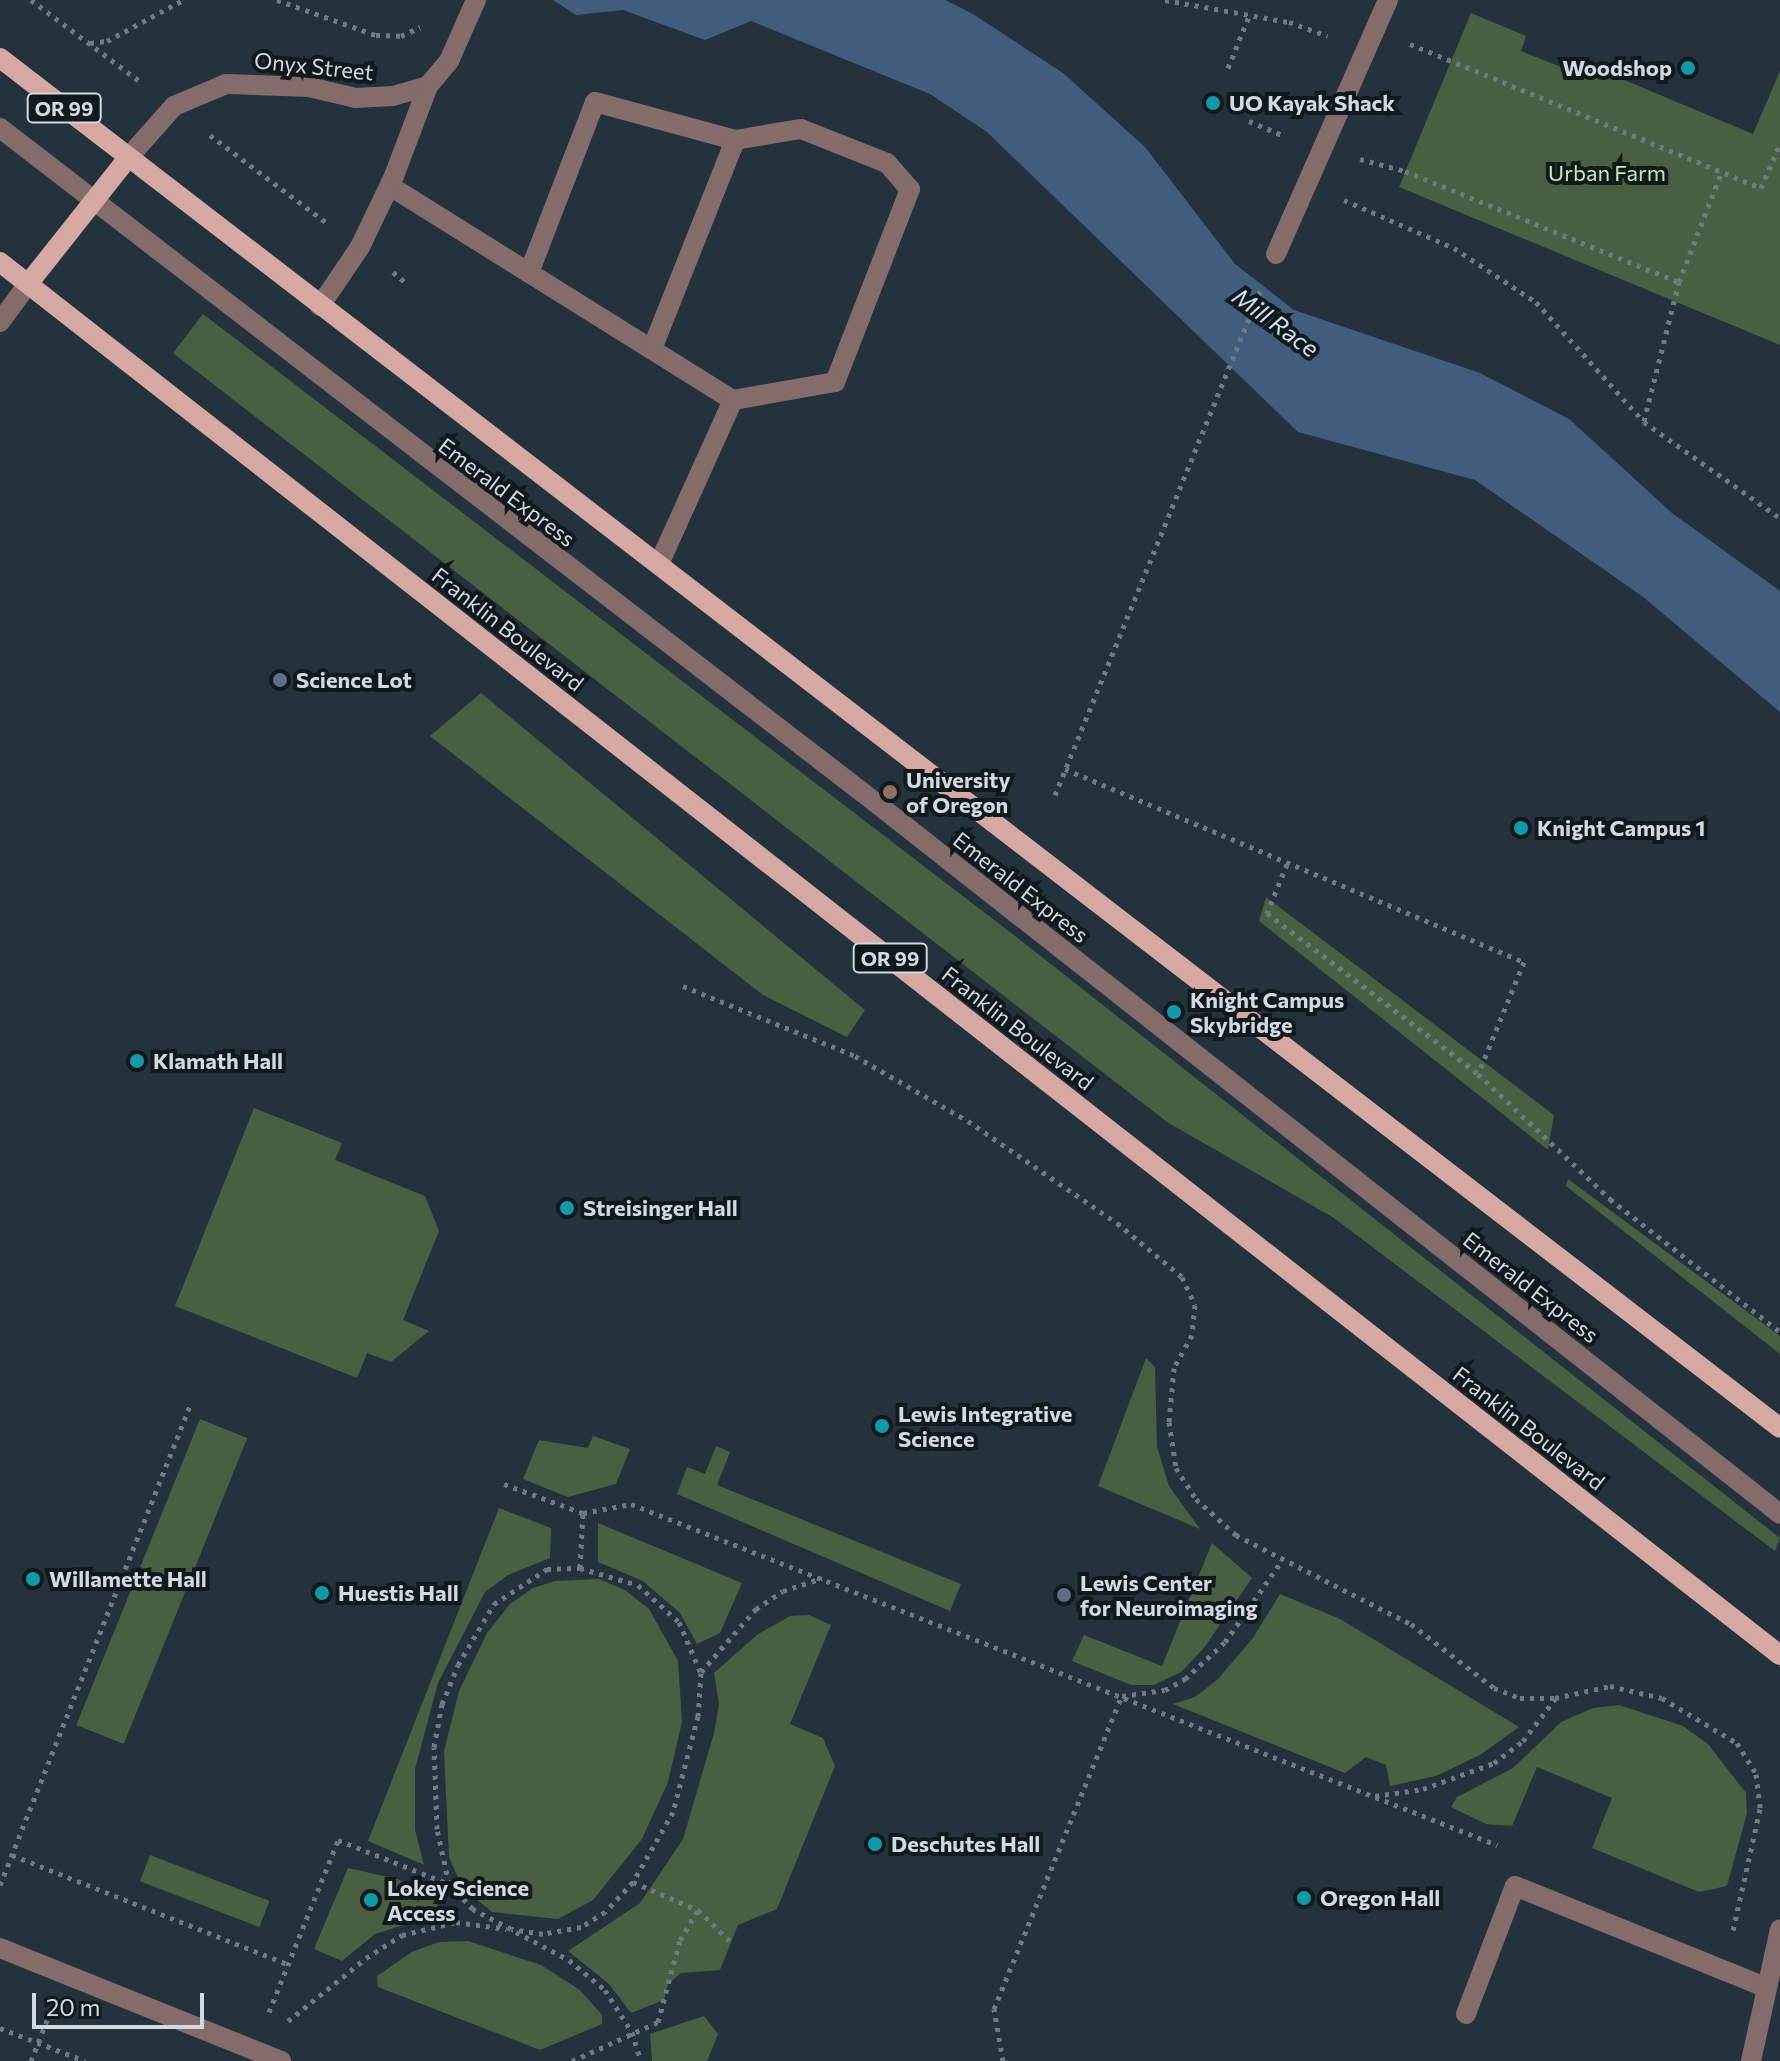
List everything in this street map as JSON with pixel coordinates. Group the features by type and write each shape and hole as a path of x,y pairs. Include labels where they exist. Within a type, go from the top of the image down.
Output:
{"main road":[{"name":"OR 99","path":"0,58 127,159 659,564 1780,1428"},
{"path":"28,284 127,159"},
{"name":"Franklin Boulevard","path":"0,262 1780,1655"}],"street":[{"path":"320,306 360,247 390,186 428,86 457,45 476,0"},
{"path":"1276,254 1388,0"},
{"name":"Onyx Street","path":"127,159 174,106 198,92 226,84 309,87 356,98 393,96 428,86"},
{"path":"390,186 529,273 652,349 733,400 835,382 910,189 887,163 801,129 735,140 595,102 529,273"},
{"name":"Emerald Express","path":"0,128 875,802 1780,1514"},
{"path":"652,349 735,140"},
{"path":"0,322 28,284"},
{"path":"659,564 733,400"},
{"path":"1466,2014 1515,1886 1767,1988"},
{"path":"1751,2061 1780,1929"},
{"path":"0,1948 281,2061"}],"path":[{"path":"31,0 89,44 107,41 183,0"},
{"path":"277,0 376,35 401,36 422,26"},
{"path":"1165,0 1289,22 1366,50"},
{"path":"1228,68 1249,16"},
{"path":"1376,30 1761,188 1780,144"},
{"path":"1321,150 1405,171 1679,282"},
{"path":"240,159 405,282"},
{"path":"1644,422 1679,282 1721,173"},
{"path":"1306,184 1454,248 1536,302 1644,422 1780,518"},
{"path":"1055,795 1223,377 1276,254"},
{"path":"1065,769 1524,962 1478,1074"},
{"path":"1287,864 1267,913 1478,1074 1610,1199 1780,1332"},
{"path":"683,986 855,1056 968,1121 1117,1223 1182,1277 1195,1305 1192,1335 1174,1368 1169,1422 1176,1468 1196,1499 1236,1535 1281,1562 1411,1624 1494,1688 1520,1698 1555,1698 1610,1686 1662,1698 1737,1743 1756,1774 1760,1809 1725,1972"},
{"path":"0,1885 191,1403"},
{"path":"504,1484 583,1513 631,1504 825,1577 1497,1845"},
{"path":"580,1568 583,1513"},
{"path":"1122,1696 1165,1690 1185,1679 1225,1642 1281,1562"},
{"path":"253,2050 366,1958 402,1935 456,1922 543,1934 581,1927 605,1912 633,1882 673,1812 689,1765 701,1673 693,1646 659,1601 638,1585 580,1568 547,1569 523,1580 494,1604 458,1665 434,1747 437,1829 449,1884"},
{"path":"701,1673 756,1609 783,1591 825,1577"},
{"path":"1003,2061 994,2009 1122,1696"},
{"path":"1375,1796 1423,1789 1494,1763 1523,1741 1555,1698"},
{"path":"253,2050 338,1840 449,1884 473,1909 569,1960 605,1990 632,2032 641,2061"},
{"path":"12,1855 288,1964"},
{"path":"633,1882 698,1910 731,1942"},
{"path":"572,2061 658,2022 680,1940 698,1910"},
{"path":"31,2061 66,1974"},
{"path":"0,2028 85,2061"}],"green space":[{"name":"Urban Farm","path":"1471,13 1526,36 1521,51 1586,77 1591,66 1753,134 1780,71 1780,345 1399,187"},
{"path":"203,314 1019,939 1780,1538 1775,1551 1334,1218 1167,1122 173,353"},
{"path":"481,693 865,1010 847,1037 763,995 430,736"},
{"path":"1266,897 1554,1115 1548,1150 1259,921"},
{"path":"254,1108 342,1143 335,1160 425,1196 439,1231 403,1320 429,1331 391,1362 367,1353 357,1378 175,1306"},
{"path":"1568,1179 1780,1336 1780,1354 1566,1186"},
{"path":"1146,1358 1155,1367 1157,1447 1169,1486 1200,1529 1098,1486"},
{"path":"200,1419 247,1438 124,1744 76,1725"},
{"path":"593,1436 630,1449 616,1484 568,1497 523,1479 539,1440 588,1448"},
{"path":"716,1446 730,1452 717,1485 961,1584 950,1611 677,1494 687,1467 705,1474"},
{"path":"499,1508 551,1528 550,1558 508,1575 485,1592 438,1683 415,1769 415,1830 424,1865 368,1841"},
{"path":"598,1523 742,1583 720,1633 697,1644 680,1613 643,1581 598,1562"},
{"path":"1212,1543 1252,1578 1204,1648 1181,1672 1154,1685 1131,1685 1072,1661 1084,1635 1162,1666"},
{"path":"599,1579 625,1590 649,1609 678,1661 682,1722 668,1782 642,1839 593,1900 558,1919 492,1912 462,1887 449,1857 444,1751 459,1691 487,1633 510,1604 533,1588 555,1581"},
{"path":"1280,1594 1340,1619 1519,1727 1480,1755 1436,1776 1390,1786 1386,1765 1366,1757 1345,1773 1173,1704 1195,1697 1218,1679 1253,1638"},
{"path":"809,1615 831,1625 790,1724 823,1738 835,1766 777,1909 738,1925 720,1970 681,1973 668,1984 664,2000 631,2013 609,1984 568,1951 640,1903 683,1839 714,1733 719,1704 714,1673 758,1634 790,1616"},
{"path":"1619,1705 1683,1726 1708,1744 1746,1793 1747,1813 1727,1886 1699,1892 1592,1848 1612,1798 1537,1767 1512,1826 1486,1824 1451,1807 1457,1797 1513,1768 1561,1722 1593,1708"},
{"path":"150,1855 269,1901 259,1927 140,1881"},
{"path":"348,1868 397,1879 436,1897 439,1914 375,1934 342,1961 314,1949"},
{"path":"468,1941 541,1965 580,1990 602,2015 602,2024 540,2050 378,1987 377,1976 412,1952 439,1942"},
{"path":"704,2016 718,2034 707,2061 652,2061 650,2034"}],"water":[{"name":"Mill Race","path":"553,0 945,0 973,14 1063,73 1145,147 1235,264 1294,310 1480,373 1569,419 1672,513 1780,591 1780,712 1642,596 1475,480 1298,432 987,132 930,94 751,21 705,40 623,10 576,15"}],"place":[{"name":"Woodshop","path":"1688,68"},
{"name":"UO Kayak Shack","path":"1213,103"},
{"name":"Science Lot","path":"280,680"},
{"name":"University of Oregon","path":"890,792"},
{"name":"Knight Campus 1","path":"1521,828"},
{"name":"Knight Campus Skybridge","path":"1174,1012"},
{"name":"Klamath Hall","path":"137,1061"},
{"name":"Streisinger Hall","path":"567,1208"},
{"name":"Lewis Integrative Science","path":"882,1426"},
{"name":"Willamette Hall","path":"33,1579"},
{"name":"Huestis Hall","path":"322,1593"},
{"name":"Lewis Center for Neuroimaging","path":"1064,1595"},
{"name":"Deschutes Hall","path":"875,1844"},
{"name":"Oregon Hall","path":"1304,1898"},
{"name":"Lokey Science Access","path":"371,1900"}]}
